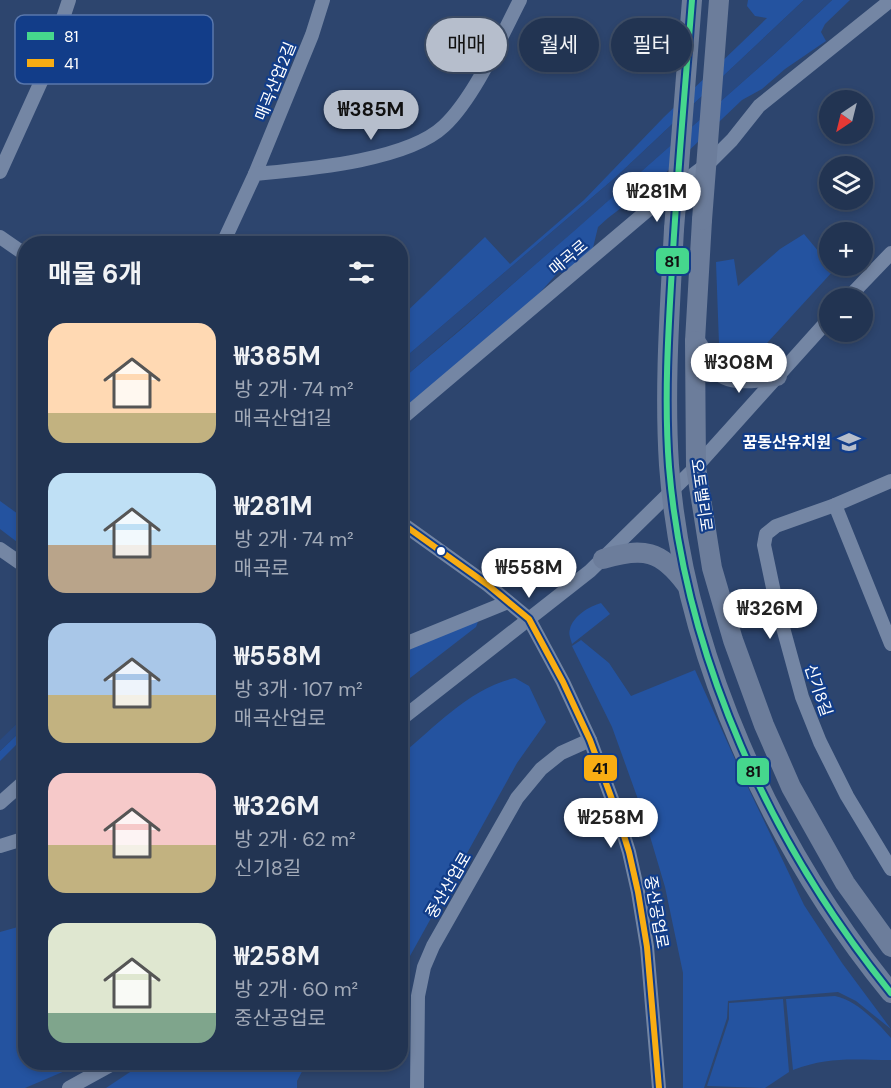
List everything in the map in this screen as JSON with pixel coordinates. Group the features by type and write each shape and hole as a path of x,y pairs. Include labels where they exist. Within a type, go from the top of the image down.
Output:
{"highway":[{"name":"오토밸리로","path":"692,0 674,229 667,414 672,492 687,587 728,714 773,811 829,910 891,993"},
{"name":"오토밸리로","path":"719,0 695,341 696,467 712,568 733,640 764,725 791,787 845,883 891,947"},
{"path":"695,341 707,360 721,374 738,379 777,376"},
{"path":"603,559 625,552 645,552 662,557 687,587"}],"street":[{"path":"64,15 69,0"},
{"name":"매곡산업2길","path":"226,236 255,174 312,35 323,0"},
{"path":"255,174 340,164 400,151 426,140 445,126 468,96 520,0"},
{"name":"매곡로","path":"408,413 661,199 711,161 732,140 759,106 891,0"},
{"path":"0,172 40,84"},
{"path":"0,237 18,249"},
{"path":"858,288 891,253"},
{"path":"408,714 603,559 696,467 819,330"},
{"name":"신기8길","path":"891,481 835,505 776,526 766,534 764,546 776,602 802,697 820,742 847,796 891,869"},
{"path":"835,505 891,644"},
{"path":"408,528 529,619"},
{"path":"0,549 18,561"},
{"path":"408,643 508,602"},
{"name":"중산공업로","path":"529,619 563,682 590,740 616,810 638,892 647,947 659,1088"},
{"name":"중산산업로","path":"417,1088 418,996 424,967 433,946 517,798 541,769 554,758 590,740"},
{"path":"0,803 18,787"},
{"path":"0,846 18,840"},
{"path":"69,1088 103,1070"}],"shaded area":[{"path":"748,0 804,0 616,177 408,355 408,310 485,237 510,264 584,200 664,117 767,18 755,16 747,6"},
{"path":"804,0 832,0 573,232 408,374 408,355 616,177"},
{"path":"832,0 850,0 825,24 821,32 826,41 785,69 762,89 742,100 659,179 598,227 592,252 571,268 562,268 536,297 408,406 408,374 773,55"},
{"path":"804,234 819,252 819,276 828,276 744,368 729,366 719,344 716,262 734,259 738,286 780,249"},
{"path":"0,501 18,514 18,543 0,529"},
{"path":"601,603 610,614 572,644 569,631 572,624 587,609"},
{"path":"479,619 476,627 408,680 408,648"},
{"path":"581,640 609,663 631,696 695,670 804,905 842,963 891,1029 856,1001 838,992 728,1001 727,1018 704,1088 683,1088 683,973 665,887 644,816 612,727 572,646"},
{"path":"515,678 529,686 546,722 517,763 408,960 408,749 468,699 499,683"},
{"path":"18,723 18,734 0,751 0,740"},
{"path":"18,734 18,743 0,761 0,751"},
{"path":"18,927 18,1070 67,1070 25,1088 0,1088 0,932"},
{"path":"835,996 858,1007 891,1038 891,1060 830,1061 793,1070 786,999"},
{"path":"783,999 789,1072 765,1088 707,1086 729,1019 729,1003"},
{"path":"133,1070 303,1070 297,1081 297,1088 106,1088"}],"transit line":[{"name":"81","path":"692,0 676,201 667,367 669,467 678,538 694,609 715,678 741,746 772,812 808,875 848,936 891,993"},
{"name":"41","path":"408,528 488,585 529,619 563,682 590,740 616,810 638,892 647,947 659,1088"}],"place":[{"name":"꿈동산유치원","path":"849,442"}]}
